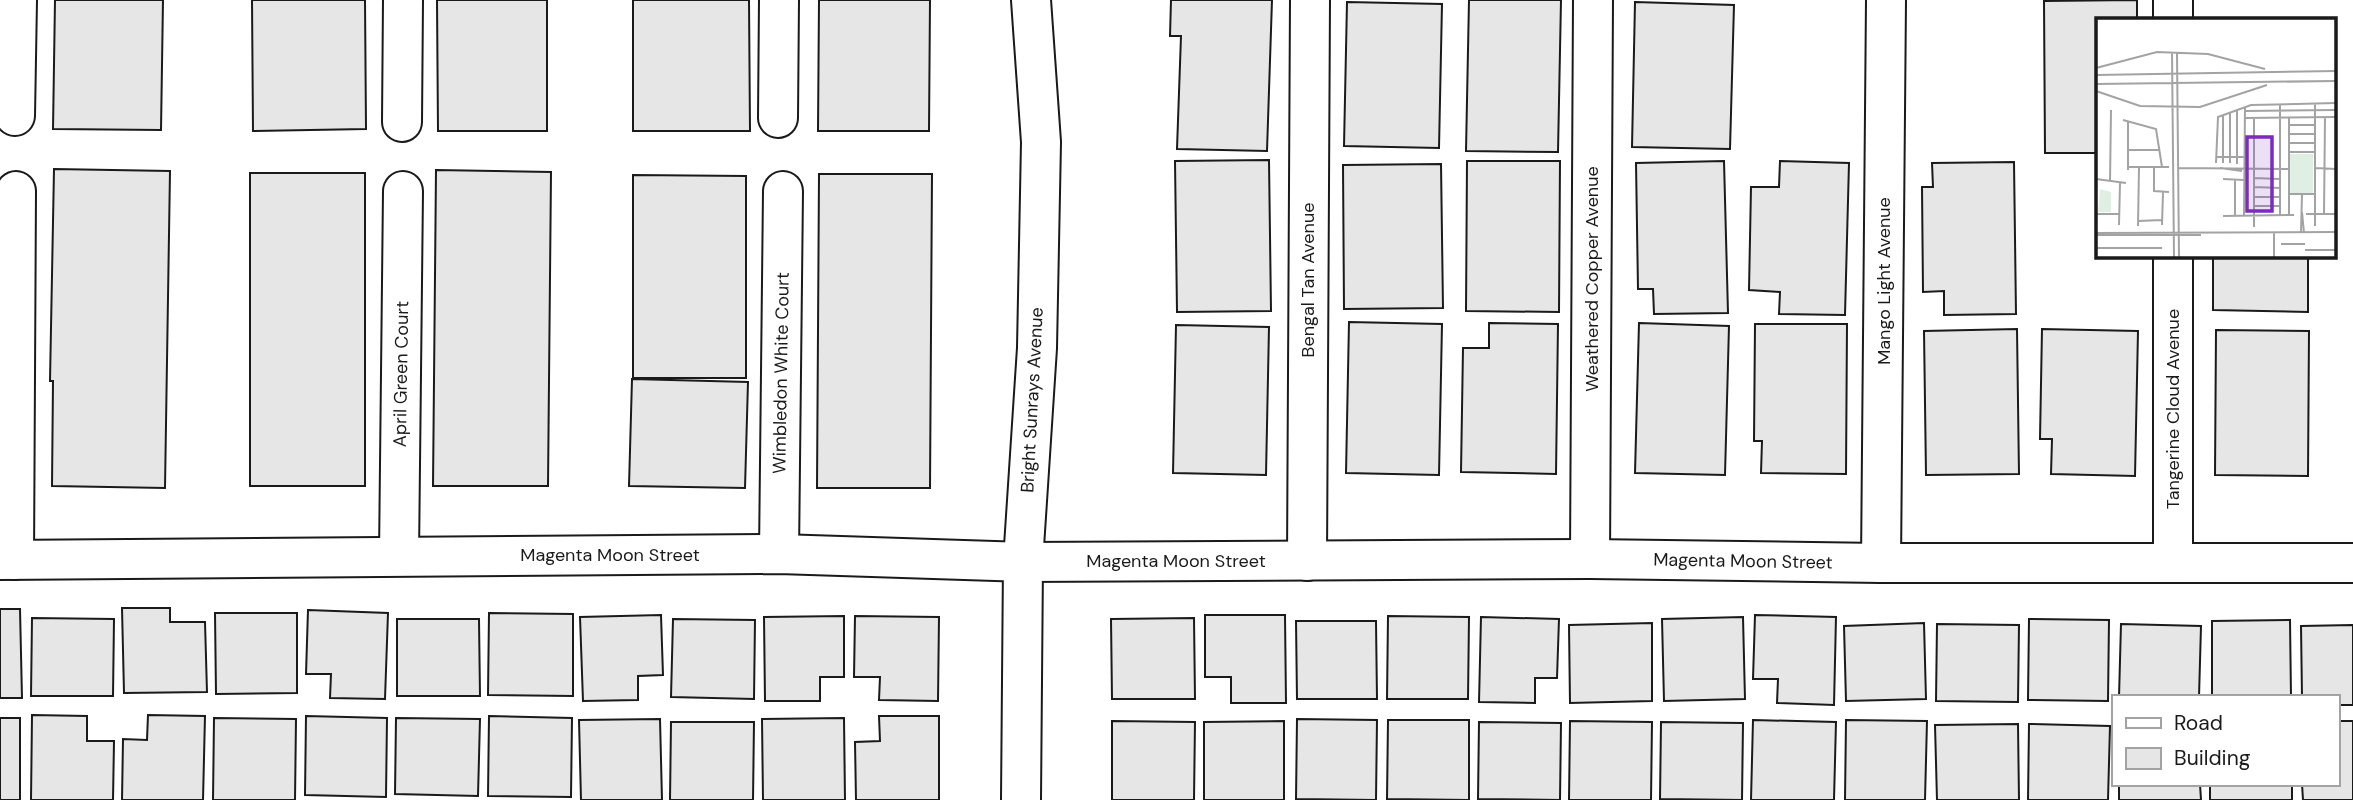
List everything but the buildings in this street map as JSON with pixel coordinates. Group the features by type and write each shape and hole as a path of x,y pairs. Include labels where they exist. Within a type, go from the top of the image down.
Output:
{"street":[{"path":"15,116 17,0"},
{"path":"402,0 402,122"},
{"path":"778,118 779,0"},
{"name":"Bright Sunrays Avenue","path":"1021,800 1023,562 1037,348 1040,156 1031,0"},
{"name":"Bengal Tan Avenue","path":"1307,561 1310,0"},
{"name":"Weathered Copper Avenue","path":"1590,559 1593,0"},
{"name":"Mango Light Avenue","path":"1881,563 1886,0"},
{"path":"2174,0 2174,18"},
{"path":"7,560 16,191"},
{"name":"April Green Court","path":"399,556 403,191"},
{"name":"Wimbledon White Court","path":"779,554 783,191"},
{"name":"Tangerine Cloud Avenue","path":"2173,257 2173,563"},
{"name":"Magenta Moon Street","path":"7,560 779,554 1023,562 1590,559 1881,563 2353,563"}]}
